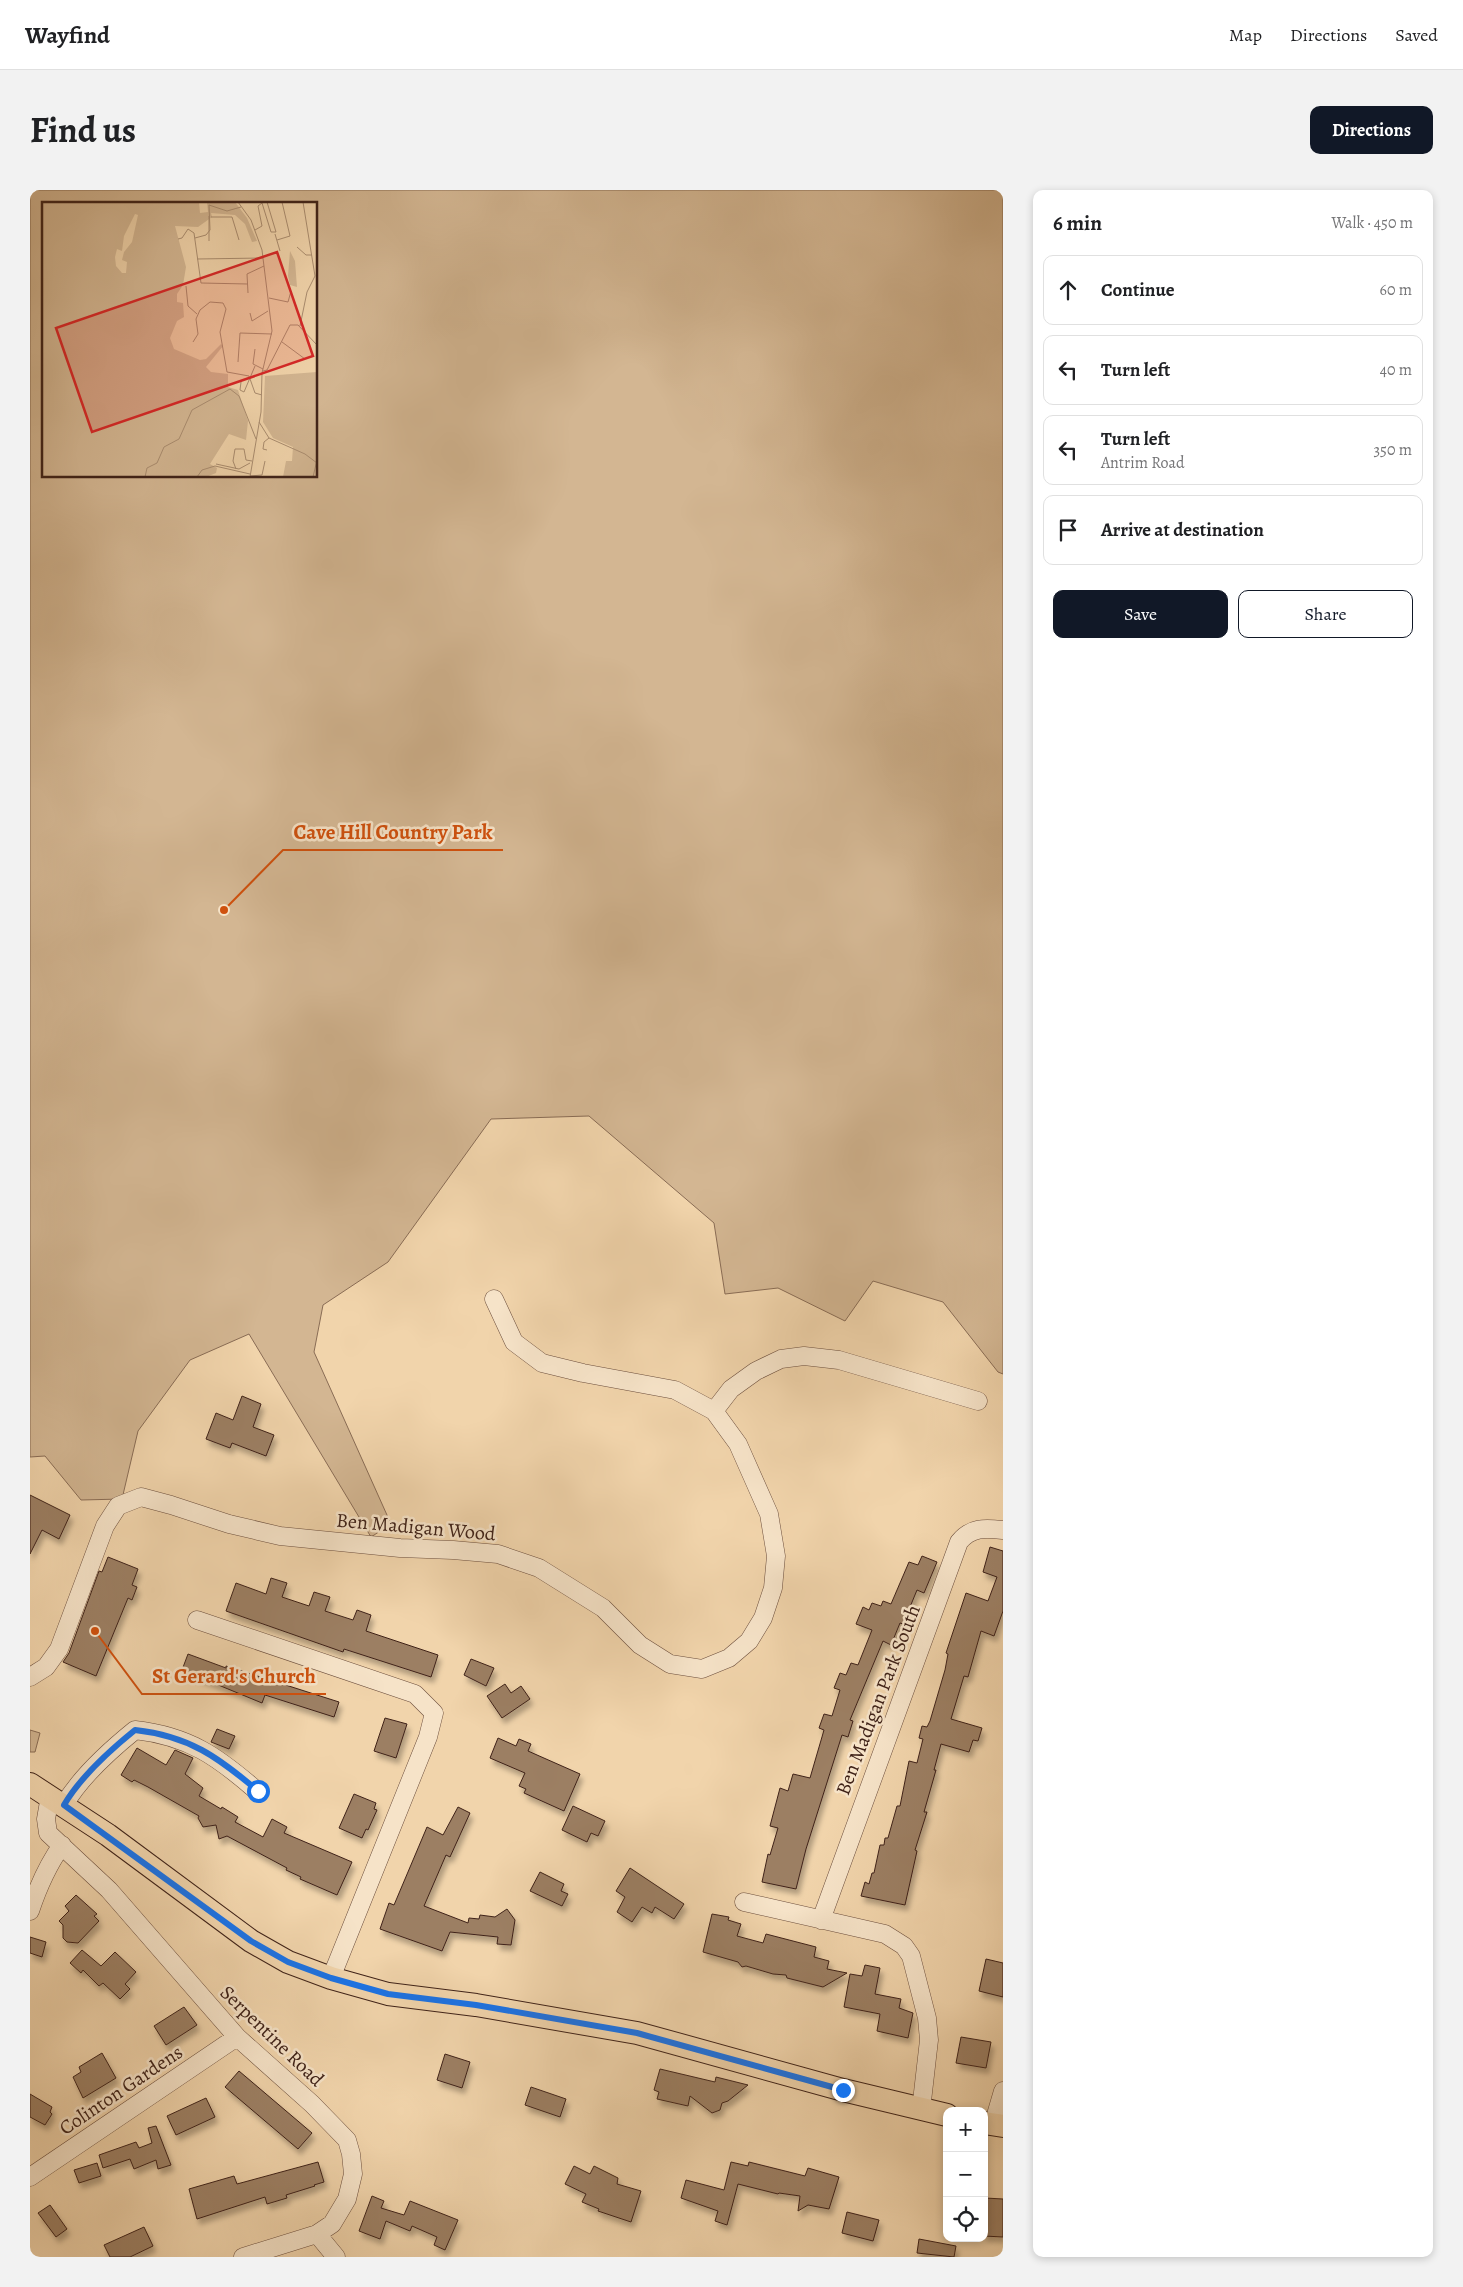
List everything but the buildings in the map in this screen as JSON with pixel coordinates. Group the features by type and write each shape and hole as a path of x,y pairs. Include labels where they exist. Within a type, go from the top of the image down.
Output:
{"main road":[{"path":"30,1784 57,1800 251,1941 288,1962 331,1978 388,1994 476,2005 637,2033 774,2072 943,2114"}],"street":[{"name":"Ben Madigan Wood","path":"30,1677 46,1667 59,1649 105,1526 118,1506 141,1497 229,1524 280,1536 400,1548 498,1554 539,1568 604,1608 640,1645 670,1664 702,1669 730,1658 749,1641 763,1618 773,1588 776,1556 769,1514 738,1444 714,1411 675,1390 583,1373 542,1363 514,1342 494,1299"},
{"path":"714,1411 731,1389 756,1371 781,1359 804,1356 839,1360 978,1401"},
{"name":"Ben Madigan Park South","path":"821,1920 959,1542 965,1535 974,1530 987,1528 1003,1530"},
{"path":"197,1620 414,1694 434,1713 428,1737 331,1978"},
{"path":"57,1800 71,1792 116,1746 135,1730 158,1733 185,1741 225,1763 258,1791"},
{"name":"Serpentine Road","path":"57,1800 46,1819 48,1833 91,1872 131,1914 237,2037 312,2104 347,2140 351,2154 353,2174 347,2199 332,2224 317,2234 243,2257"},
{"path":"30,1911 50,1862 62,1845"},
{"path":"744,1902 885,1934 904,1946 911,1956 927,2018 929,2040 922,2110"},
{"name":"Colinton Gardens","path":"30,2178 237,2037"},
{"path":"993,2125 1003,2091"},
{"path":"317,2234 336,2257"}],"shaded area":[{"path":"30,190 1003,190 1003,1374 998,1372 943,1302 873,1281 845,1321 778,1288 725,1294 714,1223 589,1116 491,1119 388,1262 323,1305 314,1352 391,1524 371,1537 249,1334 190,1360 138,1431 122,1499 81,1500 45,1456 30,1457"},
{"path":"30,1730 40,1733 35,1752 30,1752"}],"place":[{"name":"Cave Hill Country Park","path":"224,910"},
{"name":"St Gerard's Church","path":"95,1631"}],"route":[{"path":"258,1791 225,1763 185,1741 158,1733 135,1730 116,1746 71,1792 64,1805 108,1835 251,1941 288,1962 331,1978 388,1994 476,2005 637,2033 843,2090"}]}
